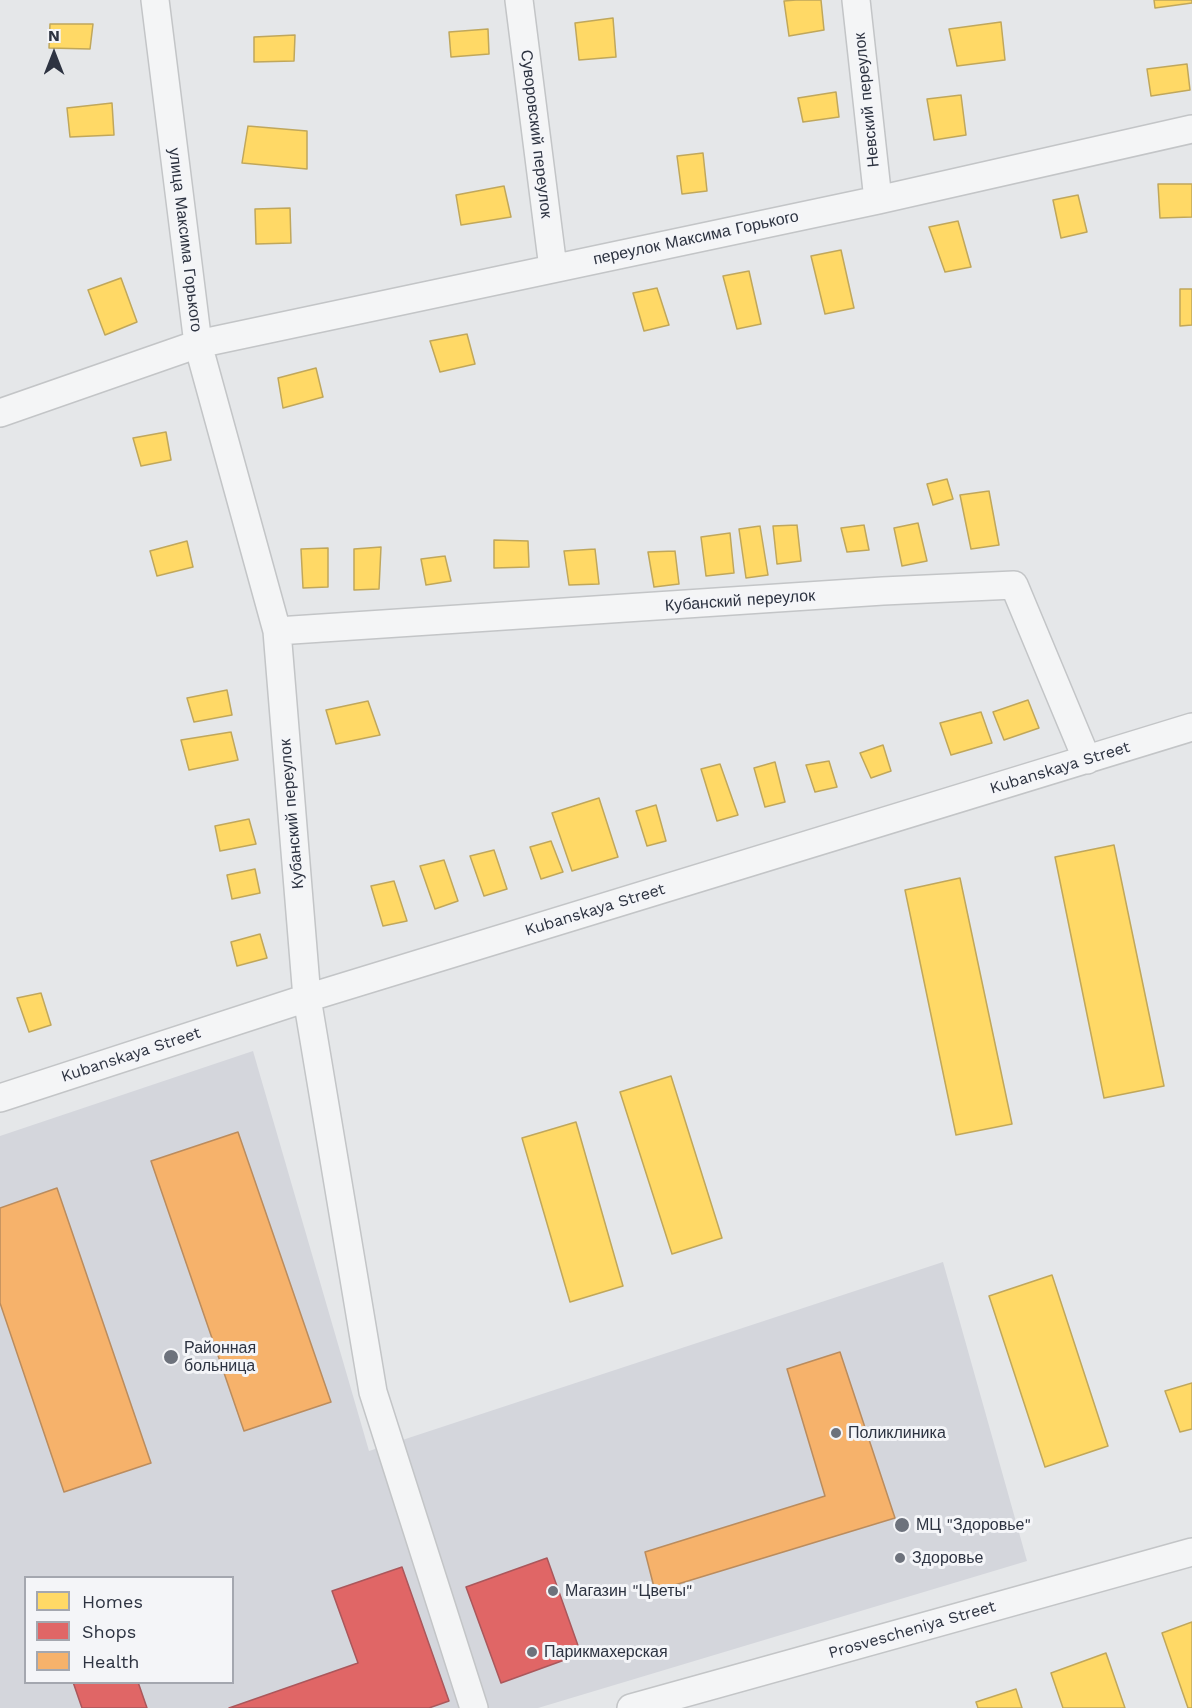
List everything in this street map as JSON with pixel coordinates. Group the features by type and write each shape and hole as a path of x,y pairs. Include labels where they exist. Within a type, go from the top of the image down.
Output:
{"street":[{"name":"улица Максима Горького","path":"0,413 198,344 155,0"},
{"name":"Суворовский переулок","path":"519,0 552,268"},
{"name":"Невский переулок","path":"856,0 878,200"},
{"name":"переулок Максима Горького","path":"198,344 878,200 1192,129"},
{"name":"Кубанский переулок","path":"198,344 277,631 307,998 373,1392 474,1708"},
{"name":"Кубанский переулок","path":"277,631 884,591 1014,585 1087,760"},
{"name":"Kubanskaya Street","path":"0,1098 307,998 1192,727"},
{"name":"Prosvescheniya Street","path":"631,1708 1192,1552"}],"shaded area":[{"name":"Районная больница","path":"253,1051 369,1451 943,1262 1027,1561 538,1708 0,1708 0,1136"}],"building: Homes":[{"path":"821,0 824,30 789,36 784,1"},
{"path":"1154,0 1192,0 1192,3 1155,8"},
{"path":"613,18 616,57 579,60 575,23"},
{"path":"1001,22 1005,60 957,66 949,29"},
{"path":"50,24 93,24 90,49 49,48"},
{"path":"488,29 489,54 451,57 449,32"},
{"path":"295,35 294,61 254,62 254,37"},
{"path":"1187,64 1190,90 1151,96 1147,69"},
{"path":"836,92 839,117 803,122 798,98"},
{"path":"961,95 966,135 934,140 927,99"},
{"path":"112,103 114,135 70,137 67,108"},
{"path":"248,126 307,131 307,169 242,163"},
{"path":"703,153 707,191 682,194 677,156"},
{"path":"1158,184 1192,184 1192,217 1160,218"},
{"path":"504,186 511,217 461,225 456,195"},
{"path":"1078,195 1087,232 1061,238 1053,200"},
{"path":"290,208 291,243 256,244 255,209"},
{"path":"958,221 971,267 945,272 929,227"},
{"path":"841,250 854,308 825,314 811,256"},
{"path":"749,271 761,324 737,329 723,276"},
{"path":"121,278 137,322 105,335 88,290"},
{"path":"657,288 669,325 644,331 633,293"},
{"path":"1180,289 1192,289 1192,325 1180,326"},
{"path":"467,334 475,364 440,372 430,341"},
{"path":"316,368 323,397 283,408 278,378"},
{"path":"166,432 171,460 141,466 133,438"},
{"path":"947,479 953,499 933,505 927,484"},
{"path":"989,491 999,545 971,549 960,495"},
{"path":"918,523 927,561 902,566 894,528"},
{"path":"797,525 801,561 777,564 773,526"},
{"path":"864,525 869,550 847,552 841,528"},
{"path":"760,526 768,575 746,578 739,529"},
{"path":"730,533 734,573 706,576 701,537"},
{"path":"494,540 528,541 529,567 494,568"},
{"path":"187,541 193,567 157,576 150,551"},
{"path":"381,547 379,589 354,590 354,549"},
{"path":"328,548 328,587 303,588 301,549"},
{"path":"595,549 599,584 569,585 564,551"},
{"path":"675,551 679,584 654,587 648,552"},
{"path":"445,556 451,581 426,585 421,559"},
{"path":"227,690 232,715 194,722 187,698"},
{"path":"1028,700 1039,728 1004,740 993,712"},
{"path":"368,701 380,735 336,744 326,710"},
{"path":"981,712 992,743 951,755 940,723"},
{"path":"231,732 238,760 189,770 181,740"},
{"path":"883,745 891,771 871,778 860,753"},
{"path":"829,761 837,787 815,792 806,765"},
{"path":"775,762 785,802 765,807 754,768"},
{"path":"720,764 738,815 717,821 701,769"},
{"path":"599,798 618,857 572,871 552,813"},
{"path":"656,805 666,841 647,846 636,811"},
{"path":"249,819 256,844 220,851 215,826"},
{"path":"551,841 563,872 541,879 530,847"},
{"path":"1114,845 1164,1086 1104,1098 1055,857"},
{"path":"494,850 507,889 484,896 470,856"},
{"path":"444,860 458,901 435,909 420,866"},
{"path":"255,869 260,893 232,899 227,875"},
{"path":"960,878 1012,1124 956,1135 905,890"},
{"path":"394,881 407,921 383,926 371,886"},
{"path":"260,934 267,958 237,966 231,942"},
{"path":"41,993 51,1025 29,1032 17,998"},
{"path":"671,1076 722,1238 672,1254 620,1092"},
{"path":"576,1122 623,1286 570,1302 522,1138"},
{"path":"1052,1275 1108,1446 1045,1467 989,1296"},
{"path":"1192,1383 1192,1429 1180,1432 1165,1391"},
{"path":"1192,1622 1192,1708 1188,1708 1162,1633"},
{"path":"1106,1653 1125,1708 1063,1708 1051,1673"},
{"path":"1016,1689 1022,1708 978,1708 976,1702"}],"building: Shops":[{"path":"547,1558 581,1654 501,1683 466,1587"},
{"path":"402,1567 449,1701 429,1708 229,1708 358,1663 332,1591"},
{"path":"74,1684 139,1684 147,1708 82,1708"}],"building: Health":[{"path":"238,1132 331,1402 244,1431 151,1161"},
{"path":"57,1188 151,1463 64,1492 0,1303 0,1208"},
{"name":"Поликлиника","path":"840,1352 895,1518 655,1591 645,1552 825,1496 787,1369"}],"place":[{"name":"Районная больница","path":"171,1357"},
{"name":"Поликлиника","path":"836,1433"},
{"name":"МЦ \"Здоровье\"","path":"902,1525"},
{"name":"Здоровье","path":"900,1558"},
{"name":"Магазин \"Цветы\"","path":"553,1591"},
{"name":"Парикмахерская","path":"532,1652"}]}
